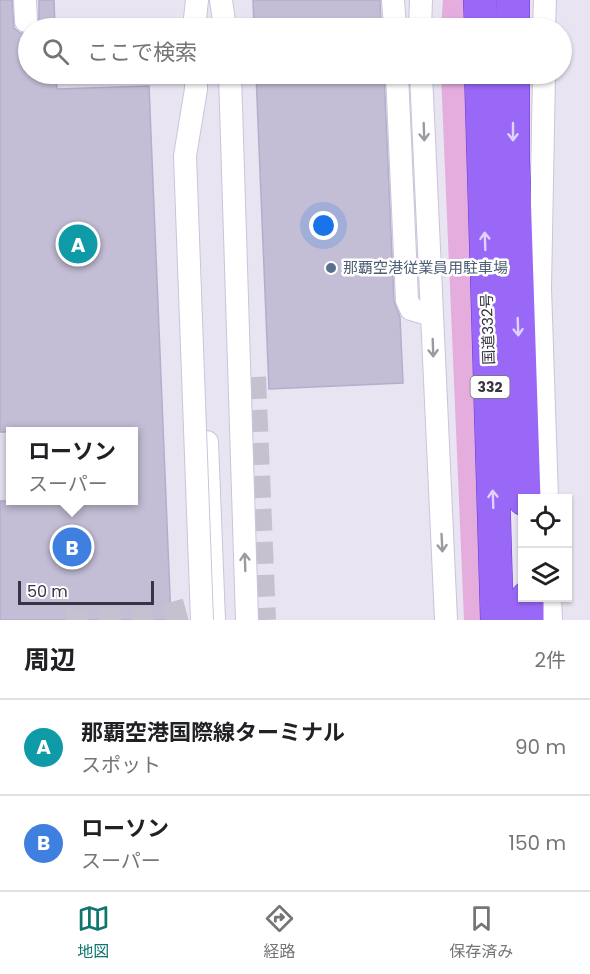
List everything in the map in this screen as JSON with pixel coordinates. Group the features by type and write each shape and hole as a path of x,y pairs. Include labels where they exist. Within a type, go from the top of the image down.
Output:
{"highway":[{"path":"480,0 481,18"},
{"path":"513,0 513,18"},
{"name":"国道332号","path":"481,84 497,620"},
{"name":"国道332号","path":"513,84 513,159 524,494"},
{"path":"527,602 527,620"}],"street":[{"path":"187,0 188,18"},
{"path":"195,18 197,0"},
{"path":"221,0 224,18"},
{"path":"393,0 394,18"},
{"path":"420,18 421,0"},
{"path":"544,0 544,18"},
{"path":"191,84 214,620"},
{"path":"196,84 185,156 202,620"},
{"path":"230,84 247,620"},
{"path":"397,84 406,300 411,309 431,315"},
{"path":"421,84 446,620"},
{"path":"544,84 540,288 547,494"},
{"path":"550,602 551,620"}],"shaded area":[{"path":"443,0 467,0 468,18 442,18"},
{"path":"441,84 469,84 489,620 464,620"}],"building":[{"path":"0,0 12,0 14,28 18,31 18,84 57,84 57,89 149,86 171,620 0,620 0,501 6,501 6,505 138,505 138,427 6,427 6,432 0,432"},
{"path":"39,0 54,0 55,18 39,18"},
{"path":"253,0 380,0 381,18 254,18"},
{"name":"那覇空港従業員用駐車場","path":"256,84 384,84 394,301 400,317 403,383 269,389"}],"tunnel":[{"path":"255,377 265,620"},
{"path":"66,620 150,619 213,602"}],"place":[{"name":"那覇空港国際線ターミナル","path":"78,244"},
{"name":"那覇空港従業員用駐車場","path":"331,268"},
{"name":"ローソン","path":"72,547"}]}
